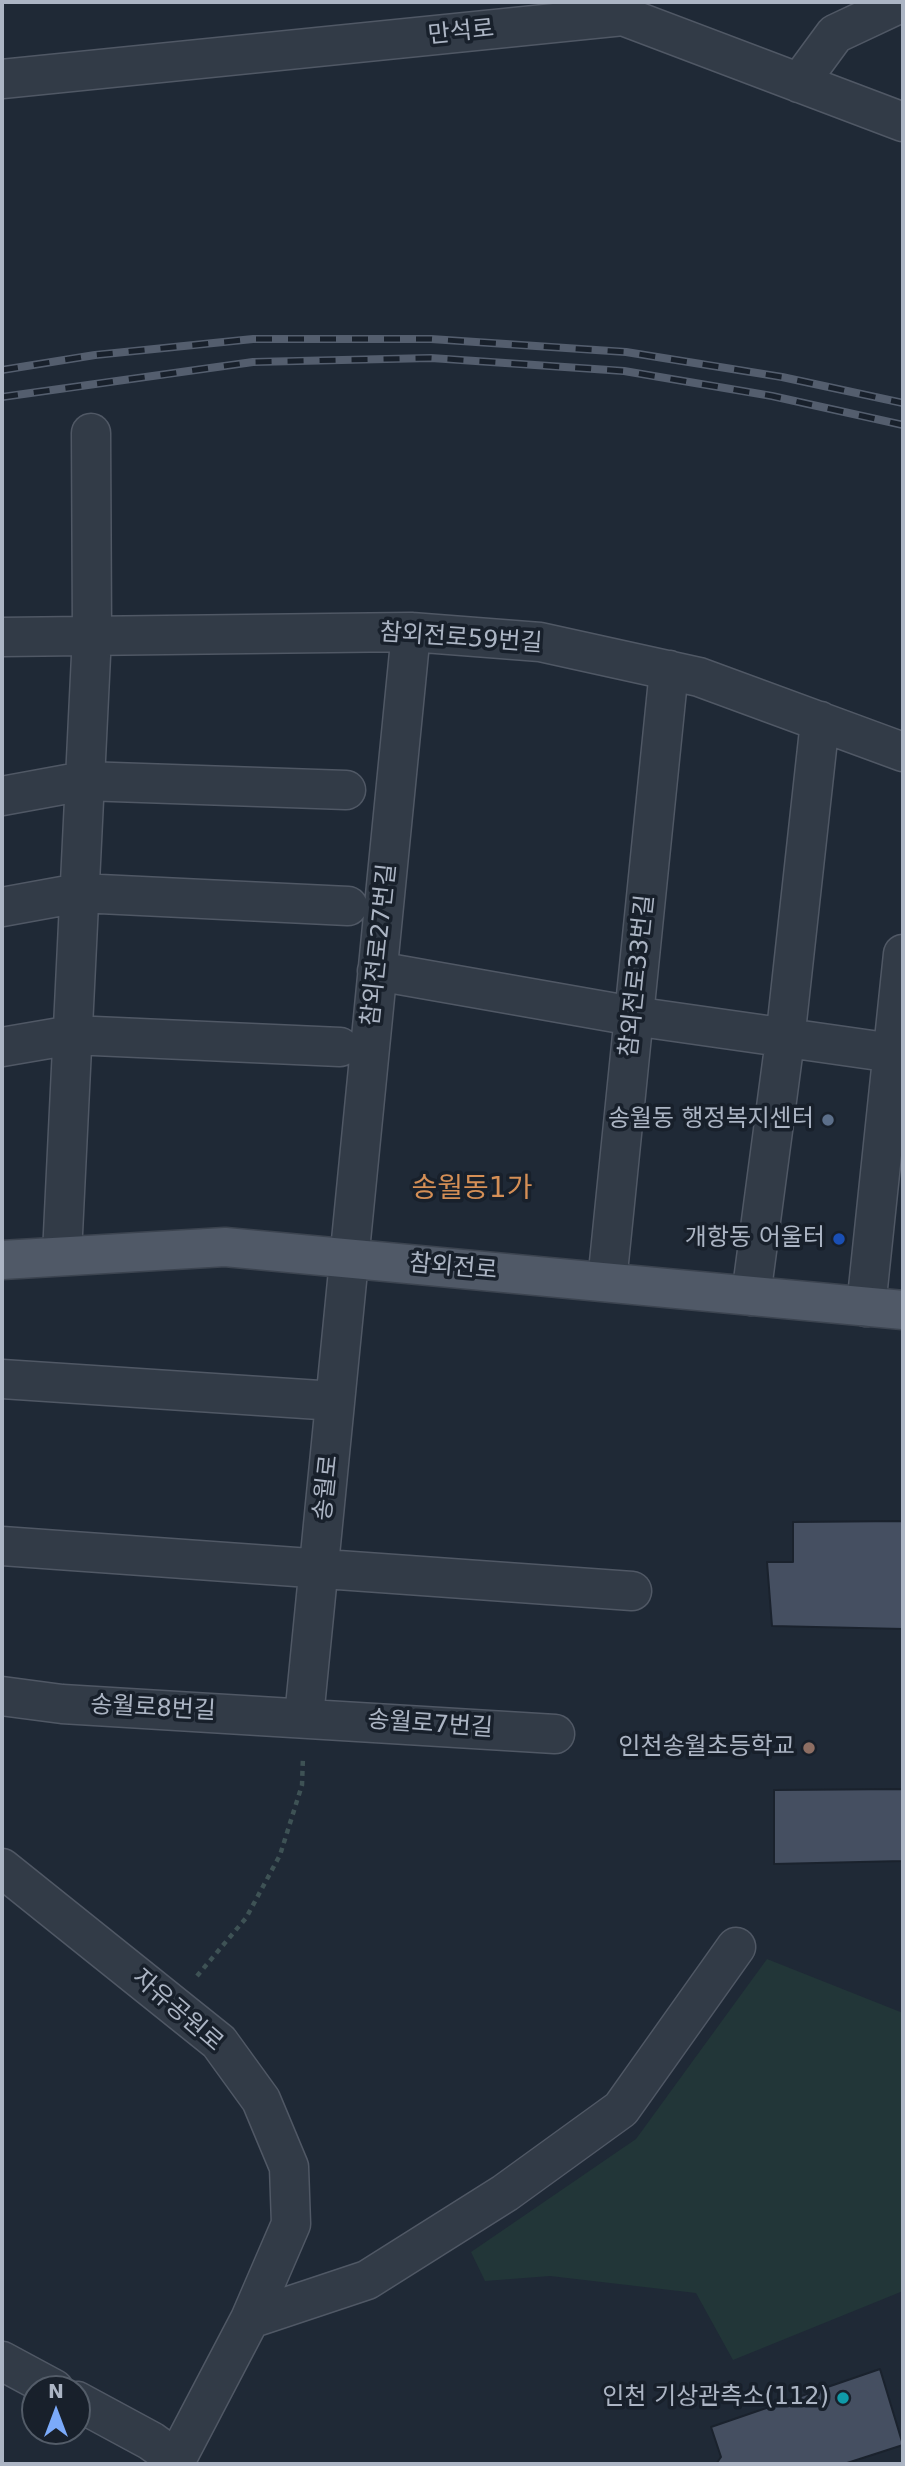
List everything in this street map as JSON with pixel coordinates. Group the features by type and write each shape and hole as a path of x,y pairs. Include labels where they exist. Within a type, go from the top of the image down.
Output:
{"main road":[{"name":"참외전로","path":"2,1260 62,1254 225,1247 885,1308"}],"street":[{"path":"799,83 835,33 903,2"},
{"name":"만석로","path":"2,79 623,16 903,122"},
{"path":"62,1254 92,635 91,433"},
{"name":"참외전로59번길","path":"2,637 411,632 540,642 699,677 903,752"},
{"name":"참외전로27번길","path":"349,1259 411,632"},
{"name":"참외전로33번길","path":"607,1282 669,670"},
{"path":"751,1296 785,1040 820,721"},
{"path":"2,796 84,781 346,790"},
{"path":"2,907 79,893 348,906"},
{"path":"885,1308 893,1053 903,954"},
{"path":"377,971 785,1040 893,1053"},
{"path":"2,1047 72,1035 340,1047"},
{"name":"송월로","path":"304,1717 349,1259"},
{"path":"2,1380 335,1401"},
{"path":"2,1546 632,1591"},
{"name":"송월로8번길","path":"2,1696 62,1704 304,1717"},
{"name":"송월로7번길","path":"304,1717 555,1734"},
{"name":"자유공원로","path":"2,1868 219,2042 261,2100 289,2166 291,2224 250,2319 175,2461"},
{"path":"250,2319 367,2280 505,2193 621,2109 736,1947"},
{"path":"2,2361 28,2375"},
{"path":"91,2409 151,2441 175,2461"}],"path":[{"path":"173,2005 246,1918 280,1855 302,1785 304,1717"}],"green space":[{"path":"767,1959 903,2013 903,2291 733,2360 696,2293 550,2276 485,2281 471,2252 636,2139"}],"building":[{"path":"903,1521 903,1629 772,1626 767,1562 793,1562 793,1522"},
{"path":"903,1789 903,1861 774,1864 774,1790"},
{"name":"인천 기상관측소(112)","path":"880,2369 903,2445 844,2464 716,2464 721,2457 711,2427"}],"railway":[{"path":"2,370 95,355 253,339 431,339 626,352 782,377 903,403"},
{"path":"2,397 253,362 431,358 624,371 772,396 903,425"}],"place":[{"name":"송월동 행정복지센터","path":"828,1120"},
{"name":"개항동 어울터","path":"839,1239"},
{"name":"인천송월초등학교","path":"809,1748"},
{"name":"인천 기상관측소(112)","path":"843,2398"}],"district":[{"name":"송월동1가","path":"472,1190"}]}
